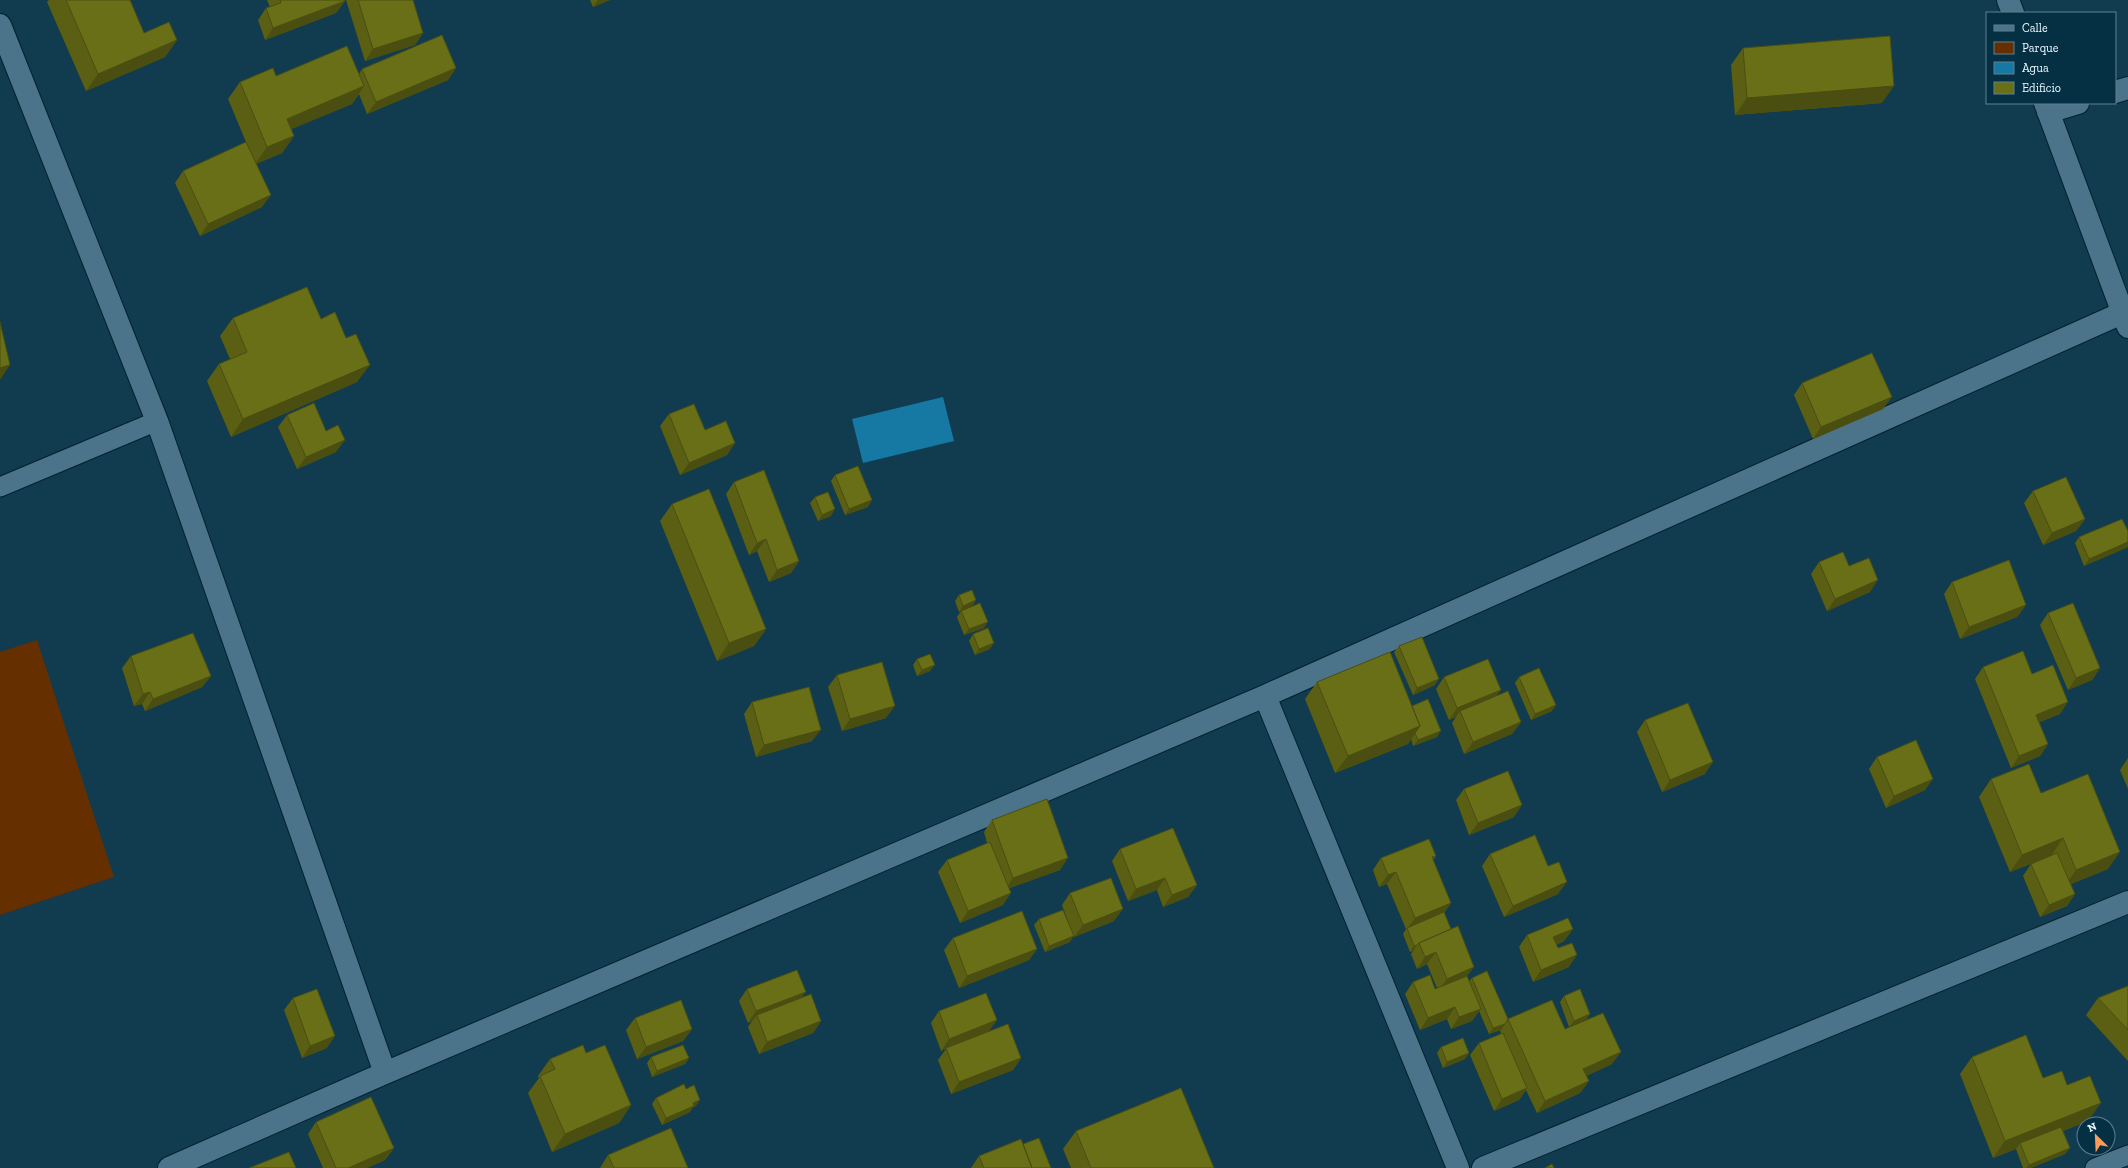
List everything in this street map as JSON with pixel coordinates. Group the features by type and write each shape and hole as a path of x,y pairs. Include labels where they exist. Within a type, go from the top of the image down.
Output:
{"street":[{"path":"2008,0 2013,12"},
{"path":"0,25 158,421 385,1073"},
{"path":"2116,92 2128,88"},
{"path":"169,1168 385,1073 1265,696 2125,320 2046,108 2072,104"},
{"path":"1265,696 1458,1168"},
{"path":"1483,1168 2128,902"}],"lane":[{"path":"0,487 158,421"},
{"path":"2095,1168 2128,1155"}],"green space":[{"path":"37,640 114,877 0,915 0,652"}],"water":[{"path":"943,397 954,441 863,463 852,419"}],"building":[{"path":"66,0 130,0 144,33 169,22 177,40 98,74"},
{"path":"280,0 345,1 273,28 266,8 281,3"},
{"path":"358,0 413,0 423,33 373,49"},
{"path":"442,35 456,68 376,102 362,69"},
{"path":"1890,36 1894,86 1747,98 1743,48"},
{"path":"347,46 364,86 287,119 294,136 267,147 240,82 273,68 276,76"},
{"path":"246,142 271,195 208,224 183,171"},
{"path":"307,287 321,319 335,312 346,338 356,334 370,365 243,419 219,364 247,352 233,318"},
{"path":"0,322 10,365 0,368"},
{"path":"1872,353 1892,397 1821,427 1802,383"},
{"path":"314,403 326,431 338,425 345,440 306,457 287,415"},
{"path":"694,404 705,430 726,421 735,443 689,463 669,414"},
{"path":"858,466 872,500 849,509 835,475"},
{"path":"764,470 799,561 777,570 766,539 757,543 734,482"},
{"path":"2066,477 2085,519 2052,533 2033,491"},
{"path":"709,489 766,629 729,643 672,504"},
{"path":"828,492 835,509 822,515 815,497"},
{"path":"2122,519 2128,531 2128,542 2089,559 2079,537"},
{"path":"1843,552 1849,566 1869,558 1878,580 1835,599 1819,562"},
{"path":"2009,560 2026,605 1969,627 1952,582"},
{"path":"972,590 976,600 963,606 959,595"},
{"path":"980,603 988,622 969,629 961,611"},
{"path":"2073,603 2100,668 2076,678 2048,613"},
{"path":"988,628 994,643 979,649 973,634"},
{"path":"193,633 211,676 153,699 150,692 143,694 131,656"},
{"path":"1422,637 1439,679 1417,688 1399,646"},
{"path":"2023,651 2032,674 2053,665 2068,702 2036,715 2048,744 2019,756 1983,667"},
{"path":"1390,652 1420,726 1348,756 1317,682"},
{"path":"930,654 935,665 922,670 917,659"},
{"path":"1488,659 1501,690 1457,708 1444,677"},
{"path":"882,662 895,706 850,719 837,675"},
{"path":"1539,668 1556,705 1535,714 1519,677"},
{"path":"809,687 821,730 764,745 752,702"},
{"path":"1508,691 1521,722 1473,742 1460,711"},
{"path":"1428,699 1441,731 1418,740 1415,733 1420,726 1412,706"},
{"path":"1688,703 1713,762 1670,780 1645,720"},
{"path":"1916,740 1933,779 1894,796 1877,757"},
{"path":"2029,764 2041,793 2088,774 2120,852 2076,870 2063,838 2022,855 1991,779"},
{"path":"1508,771 1522,805 1478,823 1464,789"},
{"path":"1047,799 1068,858 1013,878 992,820"},
{"path":"1173,828 1197,885 1172,895 1165,878 1136,889 1120,849"},
{"path":"1535,835 1548,866 1559,862 1567,882 1513,906 1490,854"},
{"path":"1429,839 1436,856 1432,857 1451,903 1415,918 1396,872 1388,875 1381,858"},
{"path":"990,842 1011,893 968,911 947,860"},
{"path":"2057,853 2075,894 2049,905 2031,864"},
{"path":"1111,878 1123,909 1083,925 1070,893"},
{"path":"1063,910 1074,936 1049,946 1039,919"},
{"path":"1022,911 1037,949 967,976 953,938"},
{"path":"1444,912 1451,929 1414,946 1407,928"},
{"path":"1568,918 1573,929 1553,937 1558,948 1572,943 1577,955 1541,970 1527,935"},
{"path":"1458,926 1474,967 1447,979 1436,952 1425,957 1419,943"},
{"path":"797,970 806,992 756,1011 747,989"},
{"path":"1487,971 1508,1019 1505,1024 1493,1028 1472,978"},
{"path":"1430,975 1435,989 1467,976 1481,1009 1459,1017 1455,1007 1428,1018 1413,982"},
{"path":"2128,986 2128,1030 2098,998"},
{"path":"317,989 335,1036 310,1046 293,998"},
{"path":"1580,989 1590,1014 1574,1021 1564,996"},
{"path":"986,993 997,1020 949,1039 939,1011"},
{"path":"811,994 821,1021 767,1042 757,1015"},
{"path":"681,1000 692,1029 646,1047 635,1018"},
{"path":"1552,1000 1565,1029 1603,1013 1621,1052 1583,1069 1589,1081 1545,1101 1508,1019"},
{"path":"1008,1024 1021,1058 959,1082 946,1048"},
{"path":"1503,1033 1527,1088 1502,1099 1479,1043"},
{"path":"2026,1035 2043,1078 2062,1071 2067,1085 2090,1076 2101,1103 2005,1141 1972,1057"},
{"path":"1463,1038 1469,1053 1447,1062 1441,1047"},
{"path":"583,1045 586,1053 605,1045 631,1105 565,1134 540,1076 555,1069 550,1059"},
{"path":"683,1045 689,1058 657,1071 651,1057"},
{"path":"684,1084 686,1089 694,1085 700,1100 693,1103 694,1106 666,1118 656,1098"},
{"path":"1181,1088 1214,1168 1091,1168 1076,1131"},
{"path":"371,1097 394,1148 348,1168 336,1168 316,1122"},
{"path":"2061,1127 2070,1148 2029,1165 2020,1143"},
{"path":"671,1128 688,1168 614,1168 608,1155"},
{"path":"1039,1138 1051,1168 1032,1168 1023,1144"},
{"path":"1021,1139 1032,1168 984,1168 979,1156"},
{"path":"289,1152 296,1168 249,1168"},
{"path":"1552,1164 1554,1168 1545,1168"}]}
